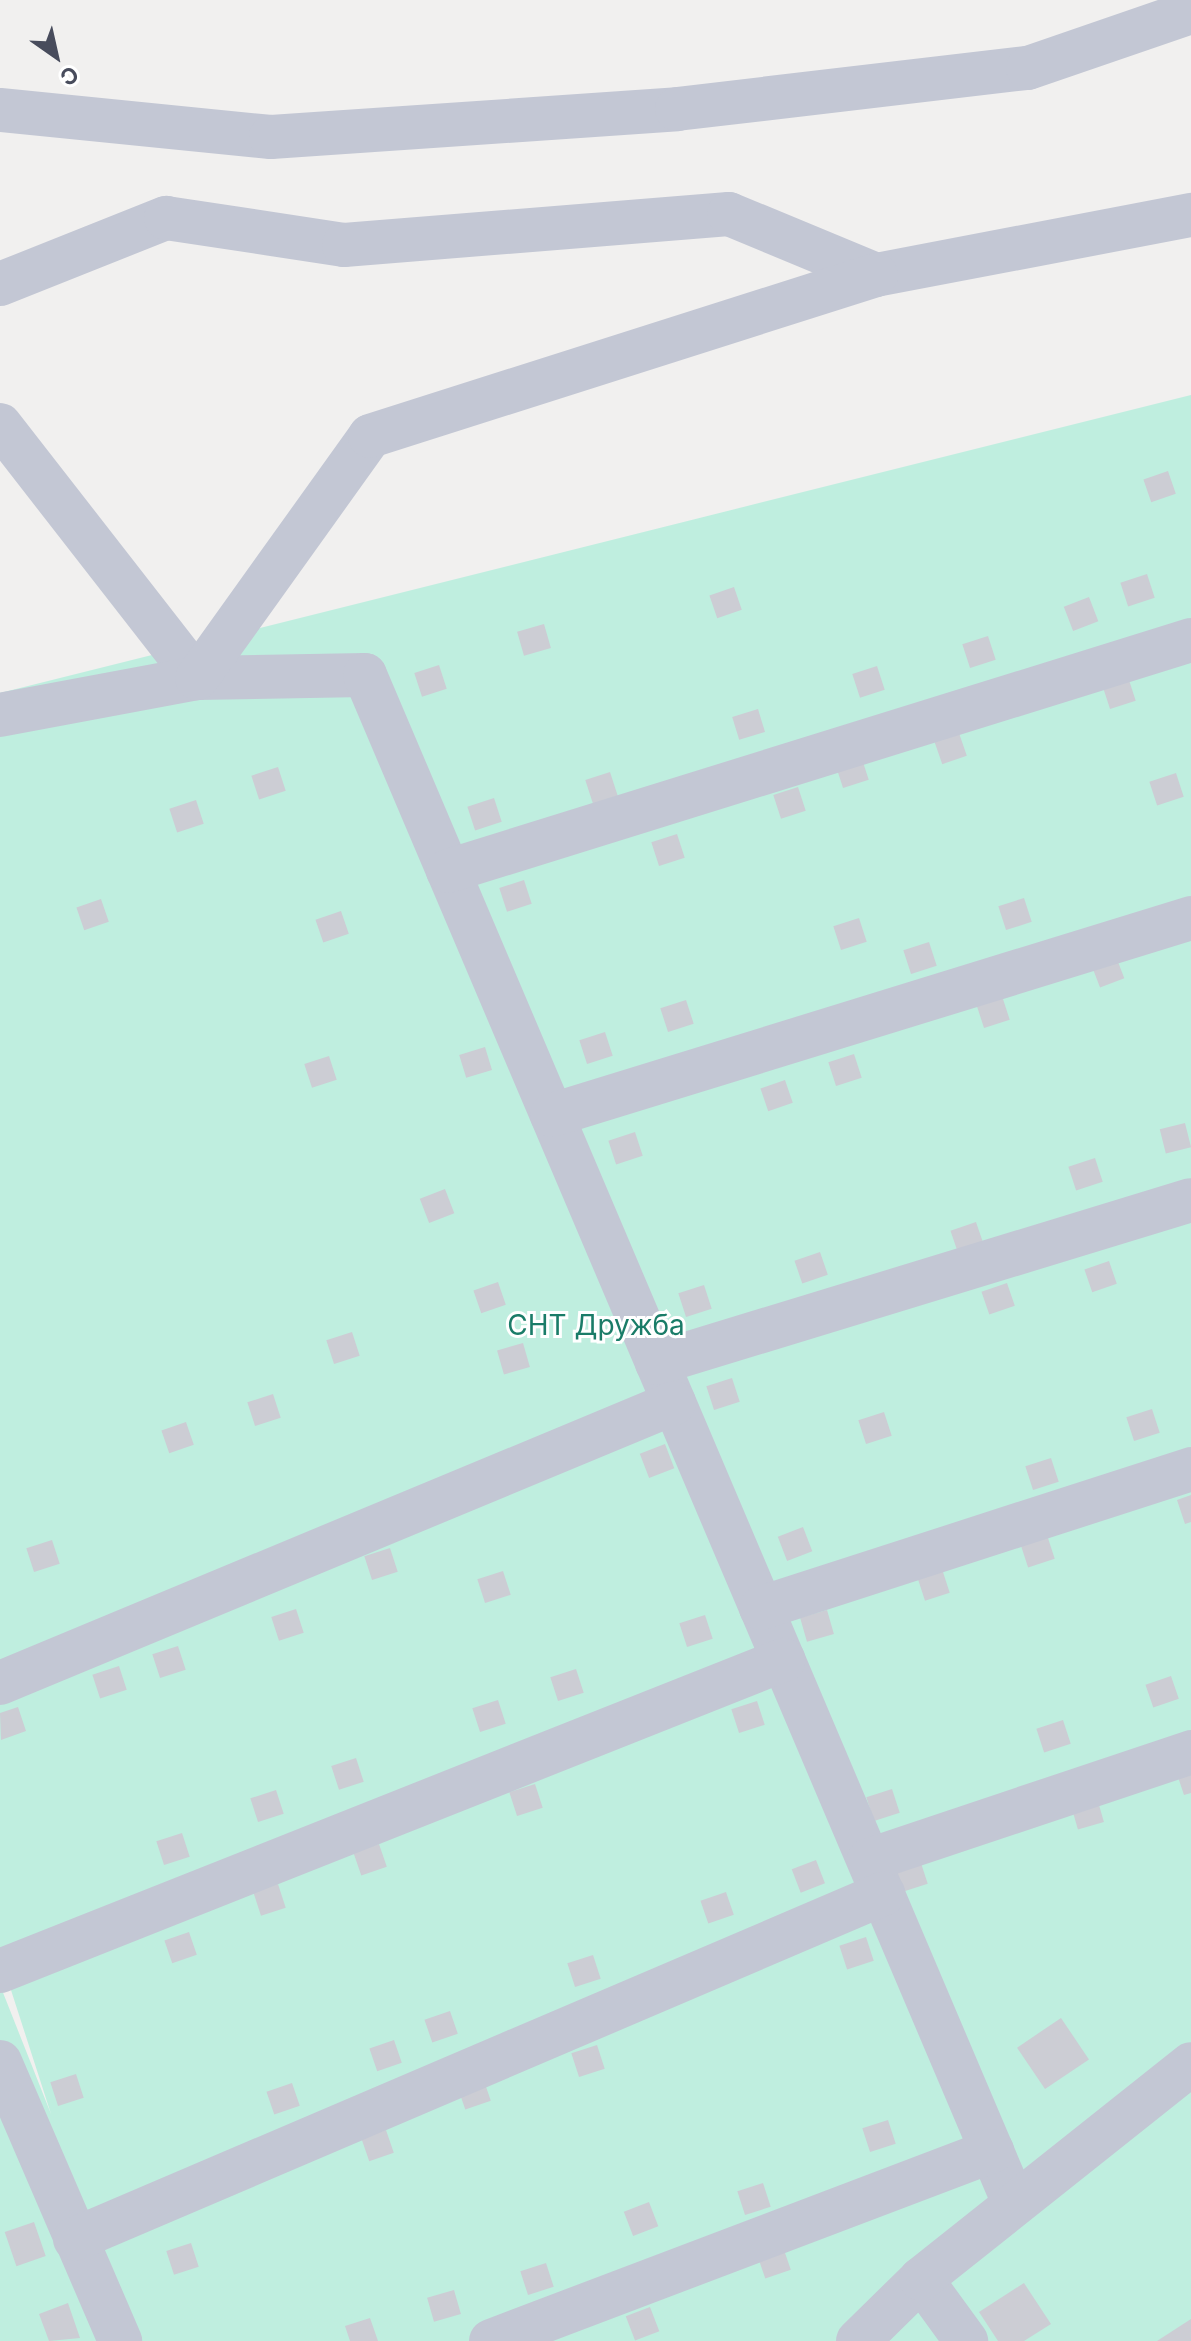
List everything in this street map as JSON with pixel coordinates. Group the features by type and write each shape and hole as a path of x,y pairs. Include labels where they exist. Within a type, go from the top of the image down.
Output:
{"street":[{"path":"0,110 271,137 677,109 1028,68 1191,12"},
{"path":"0,284 166,218 344,245 729,214 876,275"},
{"path":"197,678 370,436 876,275 1191,215"},
{"path":"0,425 197,678"},
{"path":"448,871 1191,640"},
{"path":"0,715 197,678 365,675 1014,2203"},
{"path":"552,1115 1191,918"},
{"path":"657,1363 1191,1200"},
{"path":"0,1683 674,1403"},
{"path":"761,1608 1191,1469"},
{"path":"0,1971 783,1660"},
{"path":"75,2239 876,1877 1191,1752"},
{"path":"0,2062 120,2341"},
{"path":"858,2341 921,2279 1191,2064"},
{"path":"491,2341 992,2151"},
{"path":"921,2279 966,2341"}],"green space":[{"name":"СНТ Дружба","path":"1191,395 1191,2341 0,2341 0,1985 51,2114 0,1956 0,693"}],"building":[{"path":"1168,471 1176,494 1151,502 1143,479"},
{"path":"1147,574 1155,598 1128,606 1120,583"},
{"path":"734,587 742,610 717,618 709,595"},
{"path":"1089,597 1098,621 1073,631 1064,607"},
{"path":"544,624 551,648 524,656 517,632"},
{"path":"988,636 996,660 970,668 962,644"},
{"path":"439,665 447,689 422,697 414,673"},
{"path":"877,666 885,690 860,698 852,674"},
{"path":"1128,677 1136,701 1110,709 1102,685"},
{"path":"758,709 765,732 739,740 732,717"},
{"path":"959,733 967,756 942,764 934,741"},
{"path":"861,756 869,780 843,788 835,764"},
{"path":"278,767 286,791 259,799 251,776"},
{"path":"610,772 618,796 593,804 585,780"},
{"path":"1176,773 1184,797 1157,805 1149,782"},
{"path":"798,787 806,811 781,819 773,795"},
{"path":"494,798 502,822 475,830 467,807"},
{"path":"196,800 204,824 177,832 169,809"},
{"path":"677,834 685,858 659,866 651,842"},
{"path":"524,880 532,904 507,912 499,888"},
{"path":"1024,898 1032,922 1006,930 998,906"},
{"path":"101,899 109,922 84,930 76,907"},
{"path":"341,911 349,934 323,942 315,920"},
{"path":"859,918 867,942 841,950 833,926"},
{"path":"929,942 937,966 911,974 903,950"},
{"path":"1115,954 1124,978 1100,988 1091,963"},
{"path":"1002,996 1010,1020 984,1028 976,1004"},
{"path":"686,1000 694,1024 668,1032 660,1008"},
{"path":"605,1032 613,1056 587,1064 579,1040"},
{"path":"485,1047 492,1070 466,1078 459,1055"},
{"path":"854,1054 862,1078 836,1086 828,1062"},
{"path":"329,1056 337,1080 312,1088 304,1064"},
{"path":"785,1080 793,1103 768,1111 760,1088"},
{"path":"1185,1123 1191,1147 1166,1154 1160,1129"},
{"path":"635,1132 643,1156 616,1164 608,1141"},
{"path":"1095,1158 1103,1182 1076,1190 1068,1167"},
{"path":"445,1189 454,1213 429,1223 420,1199"},
{"path":"976,1222 984,1245 958,1253 950,1231"},
{"path":"820,1252 828,1275 802,1283 794,1261"},
{"path":"1109,1261 1117,1284 1092,1292 1084,1269"},
{"path":"498,1282 506,1305 481,1313 473,1290"},
{"path":"1007,1283 1015,1306 989,1314 981,1292"},
{"path":"704,1285 712,1309 686,1317 678,1293"},
{"path":"352,1332 360,1356 334,1364 326,1340"},
{"path":"523,1343 530,1367 504,1374 497,1350"},
{"path":"732,1378 740,1402 714,1410 706,1386"},
{"path":"273,1394 281,1418 255,1426 247,1402"},
{"path":"1152,1409 1160,1433 1134,1441 1126,1417"},
{"path":"884,1412 892,1436 866,1444 858,1420"},
{"path":"186,1422 194,1445 169,1453 161,1430"},
{"path":"665,1444 674,1468 649,1478 640,1454"},
{"path":"1051,1458 1059,1482 1033,1490 1025,1466"},
{"path":"1191,1495 1191,1522 1185,1524 1177,1500"},
{"path":"803,1527 812,1551 787,1561 778,1537"},
{"path":"1047,1535 1055,1559 1028,1567 1020,1544"},
{"path":"52,1540 60,1564 34,1572 26,1548"},
{"path":"390,1548 398,1572 372,1580 364,1556"},
{"path":"942,1569 950,1593 925,1601 917,1577"},
{"path":"503,1571 511,1595 485,1603 477,1579"},
{"path":"296,1609 304,1633 279,1641 271,1617"},
{"path":"827,1610 834,1634 807,1642 800,1618"},
{"path":"705,1615 713,1639 687,1647 679,1623"},
{"path":"178,1646 186,1670 160,1678 152,1654"},
{"path":"119,1666 127,1690 100,1698 92,1675"},
{"path":"576,1669 584,1693 558,1701 550,1677"},
{"path":"1171,1676 1179,1699 1153,1707 1145,1685"},
{"path":"498,1700 506,1724 480,1732 472,1708"},
{"path":"757,1701 765,1725 739,1733 731,1709"},
{"path":"18,1707 26,1731 1,1740 0,1713"},
{"path":"1063,1720 1071,1744 1044,1752 1036,1729"},
{"path":"356,1758 364,1782 339,1790 331,1766"},
{"path":"1191,1766 1191,1793 1184,1795 1176,1771"},
{"path":"535,1784 543,1808 517,1816 509,1792"},
{"path":"892,1789 900,1813 874,1821 866,1797"},
{"path":"276,1790 284,1814 258,1822 250,1798"},
{"path":"1097,1798 1104,1822 1078,1829 1071,1805"},
{"path":"182,1833 190,1857 164,1865 156,1841"},
{"path":"379,1844 387,1867 361,1875 353,1853"},
{"path":"816,1860 825,1883 801,1893 792,1869"},
{"path":"920,1860 928,1884 902,1892 894,1868"},
{"path":"278,1884 286,1908 261,1916 253,1892"},
{"path":"726,1892 734,1915 708,1923 700,1901"},
{"path":"189,1932 197,1955 172,1963 164,1940"},
{"path":"866,1937 874,1961 847,1969 839,1946"},
{"path":"593,1955 601,1979 575,1987 567,1963"},
{"path":"450,2011 458,2034 432,2042 424,2020"},
{"path":"1061,2018 1089,2059 1045,2089 1017,2048"},
{"path":"394,2040 402,2063 377,2071 369,2048"},
{"path":"597,2045 605,2069 579,2077 571,2053"},
{"path":"76,2074 84,2098 58,2106 50,2082"},
{"path":"483,2078 491,2101 465,2109 457,2087"},
{"path":"292,2083 300,2106 274,2114 266,2092"},
{"path":"888,2120 896,2144 870,2152 862,2128"},
{"path":"386,2130 394,2153 369,2161 361,2138"},
{"path":"763,2183 771,2207 745,2215 737,2191"},
{"path":"649,2202 658,2226 633,2236 624,2212"},
{"path":"34,2222 46,2256 16,2266 5,2232"},
{"path":"191,2243 199,2267 174,2275 166,2251"},
{"path":"783,2247 791,2270 765,2278 757,2256"},
{"path":"546,2263 554,2287 528,2295 520,2271"},
{"path":"1024,2283 1051,2324 1024,2341 998,2341 979,2312"},
{"path":"454,2290 461,2314 434,2322 427,2298"},
{"path":"68,2303 80,2338 49,2341 39,2314"},
{"path":"650,2307 659,2331 635,2341 626,2316"},
{"path":"370,2318 378,2341 350,2341 345,2326"},
{"path":"1191,2319 1191,2341 1157,2341"}]}
